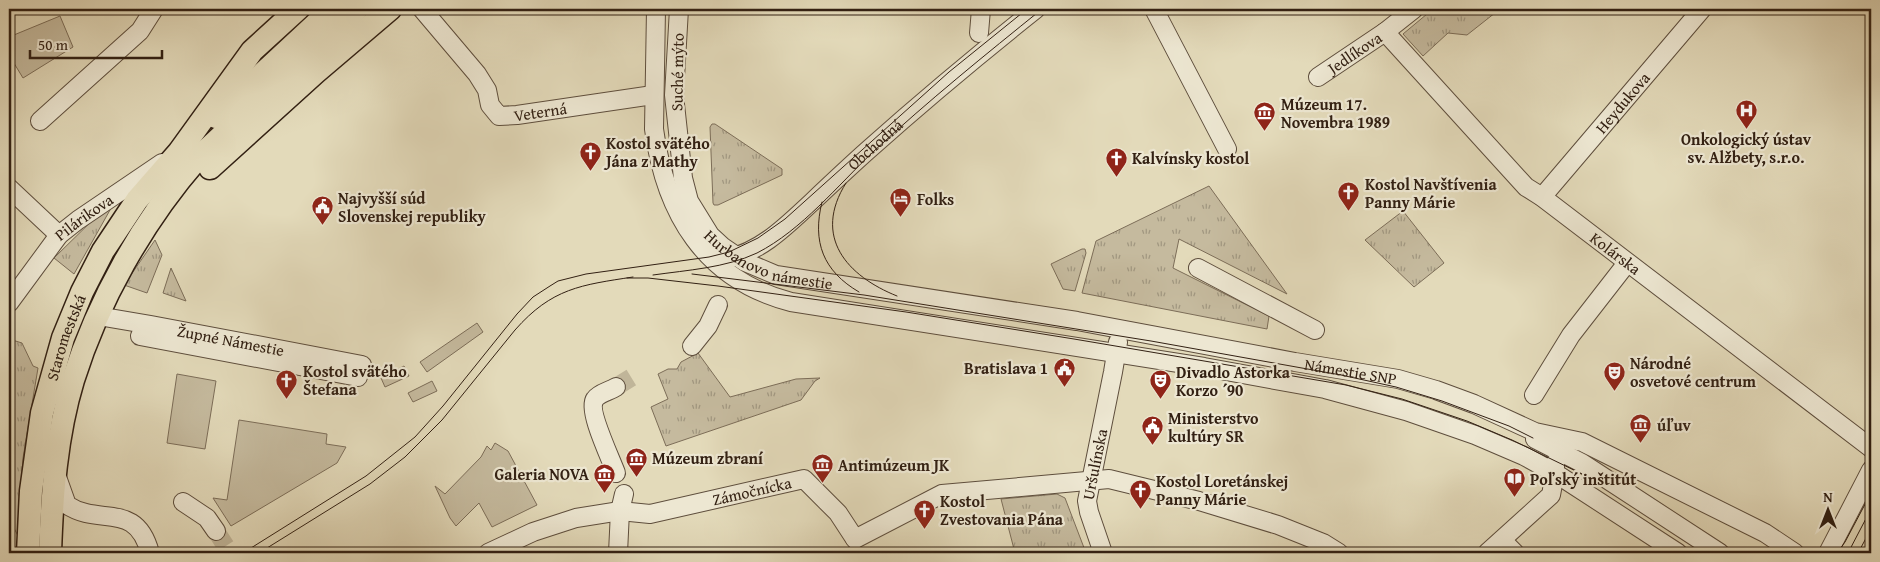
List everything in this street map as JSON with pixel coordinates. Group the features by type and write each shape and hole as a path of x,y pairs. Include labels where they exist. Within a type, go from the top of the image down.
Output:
{"main road":[{"name":"Staromestská","path":"28,553 33,466 42,413 63,338 76,305 103,251 137,200 179,152 252,51 298,9"},
{"name":"Staromestská","path":"179,152 332,9"},
{"name":"Staromestská","path":"50,553 55,470 73,381 98,316 131,252 179,180 197,159 358,9"},
{"name":"Staromestská","path":"164,202 190,186 316,72 390,9"}],"street":[{"path":"40,121 140,31 154,9"},
{"name":"Veterná","path":"422,9 476,74 487,90 490,105 499,116 653,95"},
{"name":"Suché mýto","path":"656,9 653,95 656,148"},
{"name":"Suché mýto","path":"678,9 674,95 679,148"},
{"path":"979,33 981,9"},
{"name":"Obchodná","path":"711,263 742,255 766,242 783,229 963,67 1036,9"},
{"path":"1154,9 1227,149"},
{"name":"Jedlíkova","path":"1318,77 1385,32 1414,9"},
{"name":"Heydukova","path":"1542,197 1702,9"},
{"name":"Kolárska","path":"1385,32 1526,187 1542,197 1871,448"},
{"path":"656,148 663,154 673,153 679,148"},
{"name":"Hurbanovo námestie","path":"656,148 665,185 674,205 711,263 736,279 783,300 890,318"},
{"name":"Hurbanovo námestie","path":"679,148 683,178 689,201 710,234 723,247 742,255 745,262 776,275 921,296"},
{"name":"Pilárikova","path":"9,303 59,235 78,220 179,152"},
{"path":"9,188 59,235"},
{"path":"1534,395 1571,335 1627,263"},
{"path":"1198,268 1315,330"},
{"name":"Námestie SNP","path":"921,296 1119,328 1296,362 1380,375 1436,390 1489,411 1534,435 1554,460 1555,473"},
{"path":"692,346 708,326 718,305"},
{"name":"Župné Námestie","path":"98,316 146,330 360,371"},
{"name":"Námestie SNP","path":"890,318 999,336 1116,352 1325,390 1406,411 1476,435 1524,456 1555,473 1678,553"},
{"path":"1116,352 1119,328"},
{"name":"Uršulínska","path":"1103,553 1087,500 1116,352"},
{"path":"616,387 596,398 593,403 594,415 616,472"},
{"path":"1476,435 1484,435 1493,426 1493,416 1489,411"},
{"path":"1534,435 1582,463 1720,553"},
{"name":"Námestie SNP","path":"1534,435 1582,442 1765,533 1795,553"},
{"path":"55,470 67,505 80,512 117,517 135,525 142,531 147,540 150,553"},
{"path":"1828,553 1871,470"},
{"path":"1487,553 1551,495 1555,473 1582,474 1701,553"},
{"name":"Zámočnícka","path":"620,512 650,514 804,479 838,513 855,546"},
{"path":"855,546 942,494 1109,479 1199,501 1241,514 1309,536 1324,543 1338,553"},
{"path":"618,553 620,512 624,494"},
{"path":"183,502 207,518 216,531"},
{"path":"488,553 533,532 576,518 620,512"},
{"path":"1502,540 1515,553"}],"green space":[{"path":"1433,9 1500,9 1467,35 1448,33 1423,56 1403,34"},
{"path":"60,16 73,47 23,78 9,55 9,37"},
{"path":"712,124 715,124 782,169 782,175 718,205 714,205 710,127"},
{"path":"1209,186 1287,294 1179,239 1173,268 1269,316 1267,329 1082,293 1096,241"},
{"path":"106,207 110,210 74,274 54,258"},
{"path":"1403,211 1444,263 1414,287 1365,240"},
{"path":"155,240 162,255 147,293 124,285"},
{"path":"1085,249 1086,253 1075,291 1063,289 1051,264"},
{"path":"171,268 186,301 163,293"},
{"path":"477,323 483,332 427,372 420,362"},
{"path":"9,339 22,343 33,366 38,368 23,458 18,536 9,518"},
{"path":"698,353 730,397 796,379 820,378 815,381 801,400 666,446 651,407 668,399 658,374 668,369 677,369 681,362"},
{"path":"404,366 409,376 385,387 381,378"},
{"path":"177,374 216,381 205,449 167,443"},
{"path":"432,381 437,391 413,402 408,393"},
{"path":"239,420 327,434 326,444 346,447 337,463 231,526 213,498 227,500"},
{"path":"495,443 508,451 537,505 492,527 479,503 456,526 450,518 435,486 445,494 481,457 487,446 491,450"},
{"path":"1057,494 1065,498 1086,553 1015,553 1001,499"}],"tunnel":[{"path":"616,387 637,374"},
{"path":"216,531 230,553"}],"tram line":[{"path":"243,553 366,476 415,437 533,297 558,281 586,274 709,257 729,252 758,238 785,219 949,72 1027,9"},
{"path":"653,275 706,268 732,262 757,253 773,243 804,220 874,151 915,114 1042,9"},
{"path":"846,183 836,203 833,221 834,237 840,252 850,266 863,278 897,296"},
{"path":"822,202 818,230 823,254 837,275 859,292"},
{"path":"692,274 864,295 1151,341 1341,375 1396,387 1442,401 1509,426 1533,438"},
{"path":"259,553 370,484 405,457 442,420 515,330 542,305 555,297 583,286 633,277"},
{"path":"627,278 648,278 718,286 906,312 1346,385 1402,399 1467,421 1512,440 1582,474"},
{"path":"1837,553 1845,542 1871,493"},
{"path":"1848,553 1871,509"},
{"path":"1858,553 1871,529"}],"place":[{"name":"Onkologický ústav sv. Alžbety, s.r.o.","path":"1746,129"},
{"name":"Múzeum 17. Novembra 1989","path":"1265,132"},
{"name":"Kostol svätého Jána z Mathy","path":"590,171"},
{"name":"Kalvínsky kostol","path":"1116,177"},
{"name":"Kostol Navštívenia Panny Márie","path":"1349,212"},
{"name":"Folks","path":"901,218"},
{"name":"Najvyšší súd Slovenskej republiky","path":"322,226"},
{"name":"Bratislava 1","path":"1064,387"},
{"name":"Národné osvetové centrum","path":"1614,391"},
{"name":"Kostol svätého Štefana","path":"287,399"},
{"name":"Divadlo Astorka Korzo ´90","path":"1160,400"},
{"name":"úľuv","path":"1641,444"},
{"name":"Ministerstvo kultúry SR","path":"1152,446"},
{"name":"Múzeum zbraní","path":"636,477"},
{"name":"Antimúzeum JK","path":"822,484"},
{"name":"Galeria NOVA","path":"605,493"},
{"name":"Poľský inštitút","path":"1514,498"},
{"name":"Kostol Loretánskej Panny Márie","path":"1140,509"},
{"name":"Kostol Zvestovania Pána","path":"924,529"}]}
